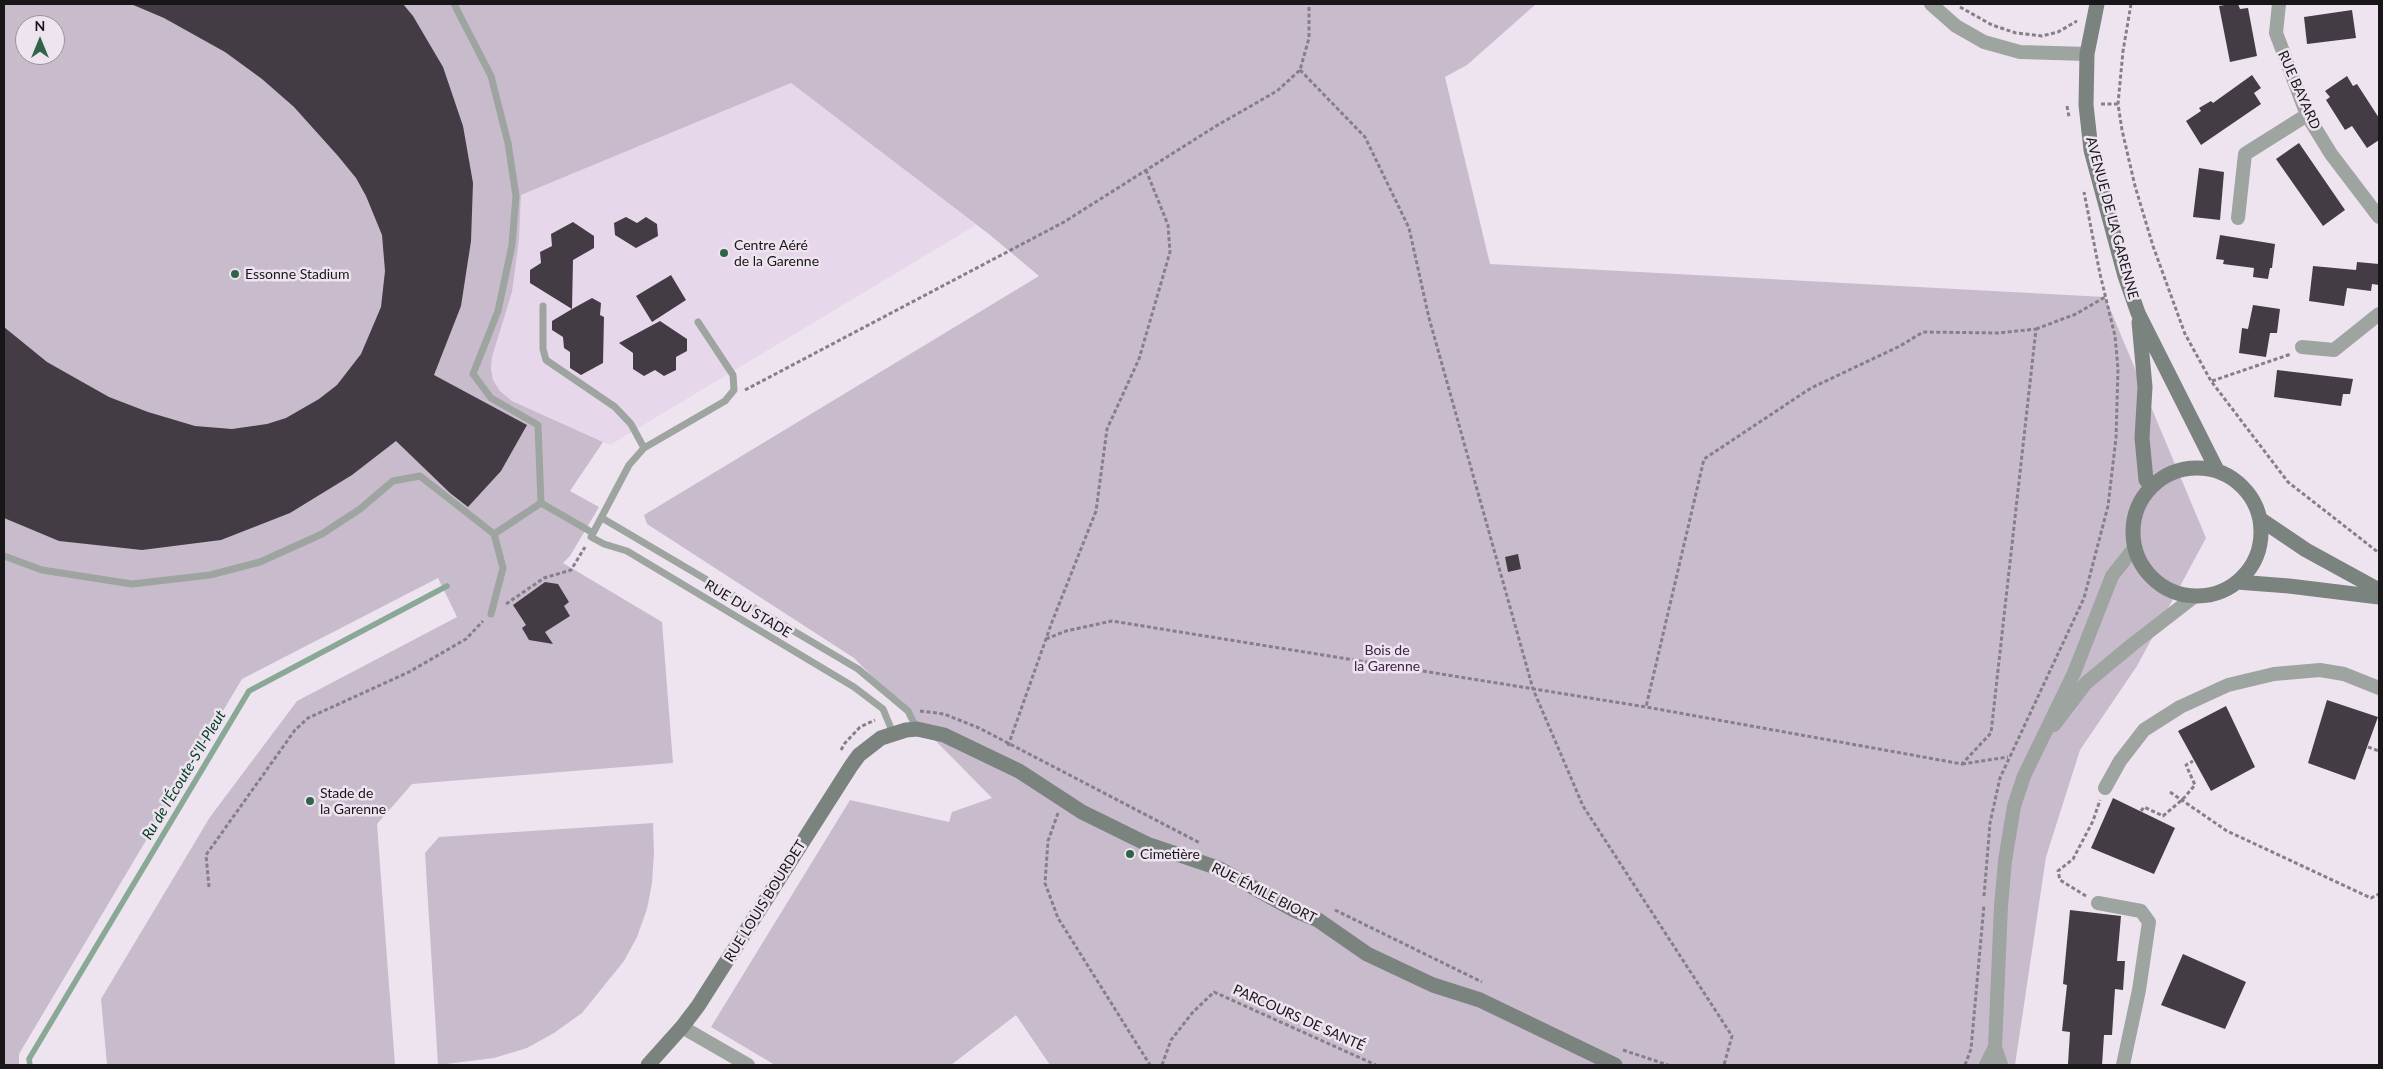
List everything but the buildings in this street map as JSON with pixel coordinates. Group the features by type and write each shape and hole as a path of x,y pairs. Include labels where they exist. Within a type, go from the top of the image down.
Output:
{"street":[{"path":"1931,4 1956,26 1984,42 2020,52 2087,54"},
{"name":"RUE BAYARD","path":"2279,4 2276,33 2288,69 2307,115 2331,154 2379,217"},
{"name":"AVENUE DE LA GARENNE","path":"2095,8 2087,54 2086,105 2092,150 2125,276 2138,313"},
{"path":"2238,218 2244,154 2307,115"},
{"path":"2138,313 2217,470"},
{"path":"2138,313 2145,387 2143,446 2146,480 2152,486"},
{"path":"2302,347 2334,350 2379,314"},
{"path":"2199,467 2217,470 2245,488 2255,503 2260,519 2262,536 2258,554 2250,569 2237,582 2217,592 2195,596 2175,592 2156,582 2143,566 2134,547 2135,514 2142,499 2152,486 2166,476 2182,469 2199,467"},
{"path":"2260,519 2306,550 2379,590"},
{"path":"2001,1065 1995,1047 2005,861 2014,806 2034,752 2074,673 2112,576 2134,547"},
{"path":"2237,582 2379,597"},
{"path":"2034,752 2086,683 2132,644 2195,596"},
{"path":"2105,788 2120,761 2144,730 2180,707 2228,685 2274,674 2320,670 2344,674 2379,688"},
{"name":"RUE ÉMILE BIORT","path":"887,736 917,729 944,735 1019,771 1062,800 1147,844 1218,868 1294,910 1318,920 1367,954 1433,985 1480,1000 1615,1065"},
{"name":"RUE LOUIS BOURDET","path":"648,1065 682,1028 776,886 838,784 859,755 887,736"},
{"path":"2098,903 2141,911 2149,922 2139,990 2123,1065"},
{"path":"682,1028 748,1065"},
{"path":"1986,1065 1995,1047"}],"lane":[{"path":"454,4 490,76 508,142 516,196 512,245 498,311 473,374 491,398 538,425 541,503 494,534"},
{"path":"543,306 543,349 546,360 615,408 631,424 644,448"},
{"path":"592,535 629,465 644,448 725,401 734,390 733,375 698,322"},
{"path":"4,556 42,570 132,584 210,575 260,562 322,534 360,509 393,481 420,476 494,534 503,568 492,614"},
{"name":"RUE DU STADE","path":"541,503 604,544 627,551 854,687 887,715 887,736"},
{"name":"RUE DU STADE","path":"602,518 858,669 908,711 917,729"}],"path":[{"path":"725,401 1064,222 1216,126 1277,91 1300,70 1309,38 1309,4"},
{"path":"1956,4 1992,25 2016,32 2042,36 2058,32 2095,8"},
{"path":"2130,4 2118,104 2135,186 2153,246 2185,334 2211,381 2288,482 2379,552"},
{"path":"1300,70 1365,137 1409,228 1429,318 1533,689 1583,806 1732,1036 1724,1065"},
{"path":"2094,104 2118,104"},
{"path":"2067,106 2071,124"},
{"path":"1001,762 1096,511 1107,428 1138,359 1170,252 1168,225 1146,170"},
{"path":"1965,1065 1971,1049 1990,823 2000,778 2008,757 2084,598 2108,506 2116,438 2118,369 2115,336 2083,190"},
{"path":"1646,707 1704,459 1812,388 1900,346 1924,332 1998,333 2036,329 2076,314 2105,297"},
{"path":"1962,764 1991,733 2036,329"},
{"path":"2211,381 2295,353 2302,347"},
{"path":"209,887 206,855 295,730 308,718 409,672 466,639 492,614 544,578 571,570 592,535"},
{"path":"1046,639 1066,631 1112,621 1646,707 1962,764 2008,757"},
{"path":"2368,747 2379,751"},
{"path":"2141,811 2144,807 2163,816 2183,799 2195,785 2186,765 2193,761"},
{"path":"2098,903 2060,880 2058,871 2073,859 2093,821 2105,788"},
{"path":"2170,792 2183,799 2227,831 2372,898 2379,894"},
{"path":"1062,800 1048,841 1045,883 1058,918 1150,1065"},
{"name":"PARCOURS DE SANTÉ","path":"1162,1065 1171,1040 1193,1012 1214,992 1376,1065"}],"shaded area":[{"name":"Centre Aéré de la Garenne","path":"791,83 976,225 610,445 512,401 500,391 493,380 492,357 512,292 519,240 521,195"}],"green space":[{"name":"Bois de la Garenne","path":"4,4 1536,4 1467,65 1445,77 1490,264 2105,297 2206,538 2137,666 2080,750 2046,857 2015,1065 1050,1065 1016,1015 951,1065 775,1065 711,1027 850,800 949,822 952,812 992,798 854,658 647,524 644,515 1039,276 990,235 791,83 521,195 519,240 512,292 492,357 493,380 500,391 512,401 603,442 570,491 599,507 570,556 563,563 662,622 673,763 412,784 377,824 395,1065 107,1065 101,999 210,817 297,701 457,617 438,578 242,679 19,1054 19,1065 4,1065"},
{"path":"653,823 652,883 647,909 637,937 624,961 582,1013 554,1033 527,1048 494,1058 438,1065 425,853 439,837"}],"waterway":[{"name":"Ru de l'Écoute-S'Il-Pleut","path":"30,1065 29,1059 249,691 447,586"}],"place":[{"name":"Centre Aéré de la Garenne","path":"724,253"},
{"name":"Essonne Stadium","path":"235,274"},
{"name":"Stade de la Garenne","path":"310,801"},
{"name":"Cimetière","path":"1130,854"}]}
